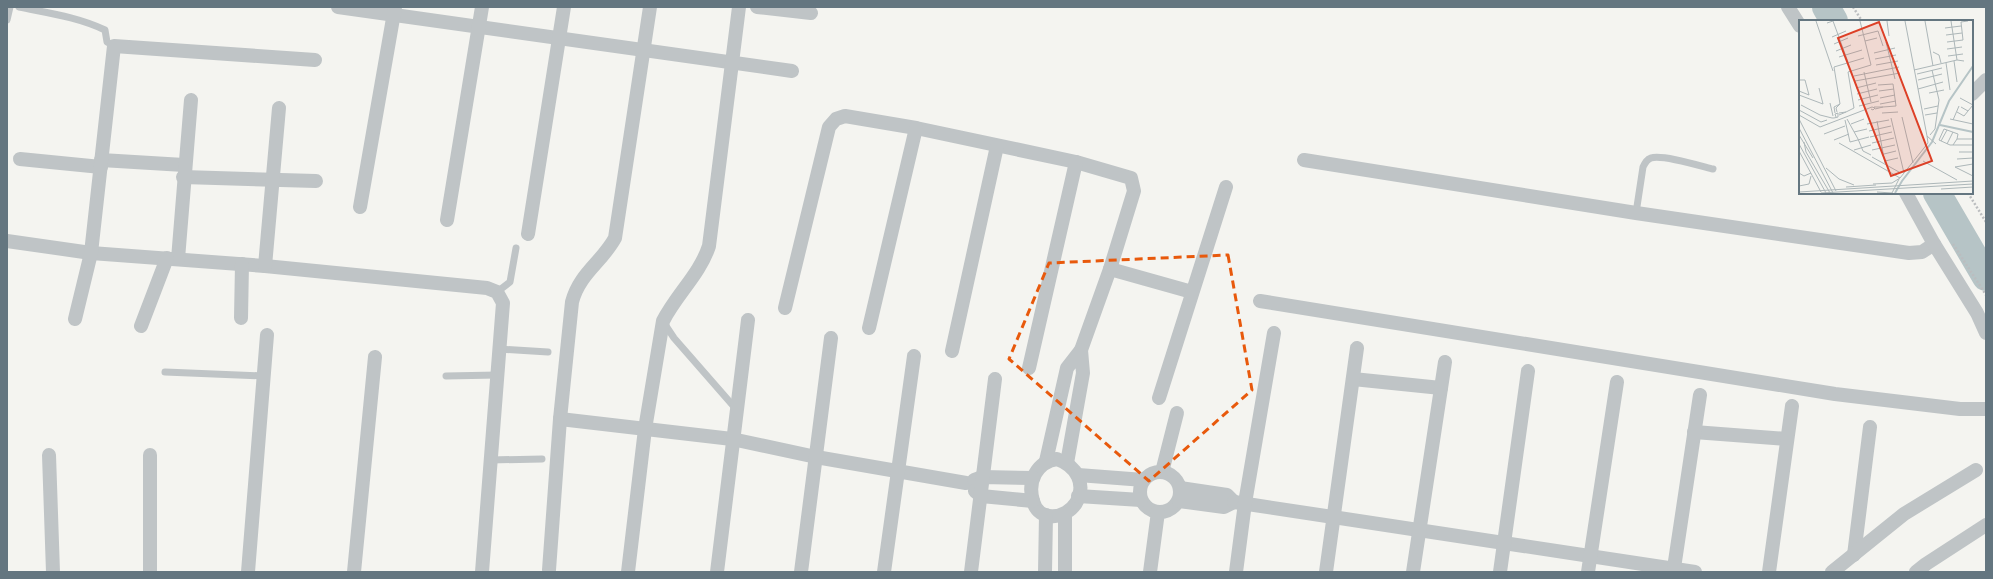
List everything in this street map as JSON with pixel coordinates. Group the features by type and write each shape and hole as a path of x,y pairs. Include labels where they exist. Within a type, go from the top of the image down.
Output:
{"street":[{"path":"338,7 394,11 479,26 732,61 792,71"},
{"path":"447,220 482,7"},
{"path":"528,234 564,7"},
{"path":"548,570 560,419 572,302 575,289 582,278 603,257 615,238 650,7"},
{"path":"628,572 645,429 663,321 671,305 704,260 709,246 739,7"},
{"path":"757,7 811,12"},
{"path":"1788,7 1799,24"},
{"path":"360,207 394,11"},
{"path":"75,319 92,253 114,46 315,60"},
{"path":"1973,93 1986,80"},
{"path":"141,326 172,259 184,171 190,100"},
{"path":"265,266 279,108"},
{"path":"785,308 829,126 836,119 845,116 916,128 1076,162 1129,177 1132,180 1134,190 1110,268 1082,350 1067,368 1046,461"},
{"path":"869,328 916,128"},
{"path":"952,351 997,146"},
{"path":"20,159 184,171 272,181 316,181"},
{"path":"1304,160 1636,213 1909,253 1922,252 1934,244"},
{"path":"1030,368 1076,162"},
{"path":"1159,398 1226,187"},
{"path":"1907,194 1934,244 1978,313 1986,333"},
{"path":"7,241 92,253 265,266 487,288 497,292 503,303 482,572"},
{"path":"241,318 242,264"},
{"path":"1110,268 1192,292"},
{"path":"1260,301 1835,394 1960,409 1986,409"},
{"path":"717,572 732,439 748,320"},
{"path":"1236,572 1240,503 1274,333"},
{"path":"248,572 267,335"},
{"path":"801,572 831,338"},
{"path":"1326,572 1357,348"},
{"path":"1067,463 1083,373 1082,350"},
{"path":"884,572 914,356"},
{"path":"354,572 375,357"},
{"path":"1413,572 1445,362"},
{"path":"1500,572 1528,371"},
{"path":"971,572 995,379"},
{"path":"1353,379 1441,388"},
{"path":"1588,572 1617,382"},
{"path":"1674,568 1700,395"},
{"path":"1769,572 1792,406"},
{"path":"1162,472 1177,413"},
{"path":"560,419 732,439 816,457 966,483 982,477 1033,478"},
{"path":"1854,555 1870,427"},
{"path":"1694,432 1787,440"},
{"path":"49,455 53,572"},
{"path":"150,455 150,572"},
{"path":"1057,459 1067,463 1074,468 1078,475 1080,488 1071,510 1056,517 1046,516 1038,510 1033,501 1033,478 1038,468 1046,461 1057,459"},
{"path":"1832,572 1904,514 1976,470"},
{"path":"1155,472 1162,472 1174,477 1179,495 1170,510 1158,512 1151,510 1141,500 1140,486 1144,480 1155,472"},
{"path":"1078,475 1144,480"},
{"path":"966,483 981,496 1033,501"},
{"path":"1179,495 1227,495 1240,503 1695,572"},
{"path":"1078,496 1141,500"},
{"path":"1150,572 1158,512"},
{"path":"1065,514 1065,572"},
{"path":"1045,572 1046,516"},
{"path":"1916,572 1986,525"}],"lane":[{"path":"7,20 10,7"},
{"path":"19,7 94,25 105,30 107,42 114,46"},
{"path":"1636,213 1643,167 1651,158 1661,157 1713,169"},
{"path":"497,292 510,282 516,248"},
{"path":"663,321 674,338 736,409"},
{"path":"499,349 548,352"},
{"path":"164,372 264,376"},
{"path":"446,376 497,375"},
{"path":"490,460 542,459"}],"path":[{"path":"1853,7 1861,20"},
{"path":"1969,194 1986,222"}],"highlighted area":[{"path":"1228,255 1252,390 1149,481 1009,359 1049,263"}],"waterway":[{"path":"1826,7 1833,20"},
{"path":"1938,194 1986,277"}]}
